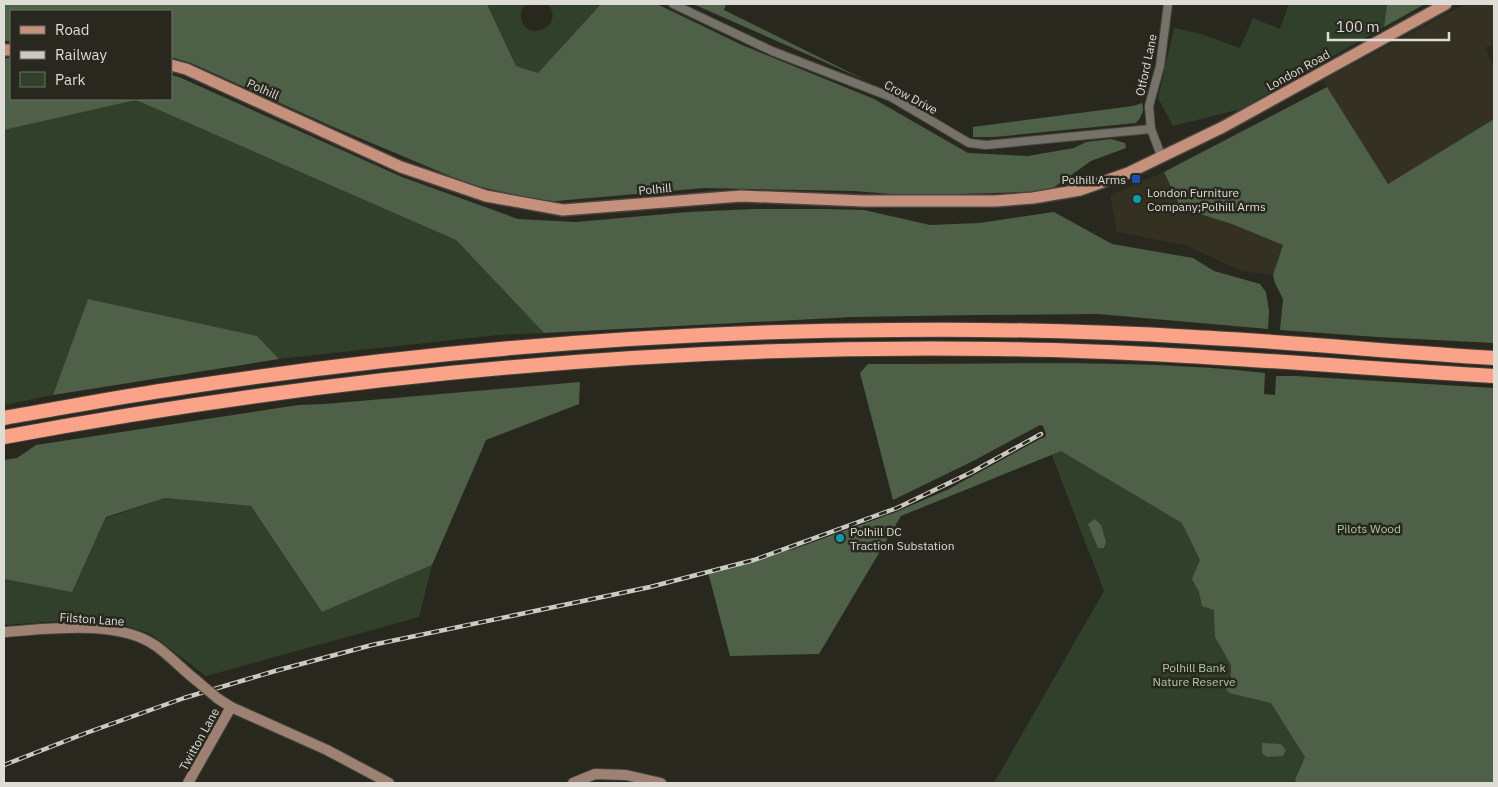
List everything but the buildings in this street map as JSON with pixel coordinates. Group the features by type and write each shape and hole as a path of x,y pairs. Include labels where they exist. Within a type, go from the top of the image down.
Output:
{"highway":[{"path":"4,418 173,389 366,363 556,344 719,334 892,330 1109,333 1221,338 1494,358"},
{"path":"4,437 180,407 355,382 538,364 744,352 910,348 1093,351 1224,357 1494,376"}],"main road":[{"name":"London Road","path":"1162,158 1282,95 1446,4"},
{"name":"Polhill","path":"172,65 186,69 401,167 486,196 562,210 741,196 864,201 995,201 1080,190 1128,173 1162,158"}],"street":[{"name":"Crow Drive","path":"672,4 772,51 892,97 969,142 986,145 1151,129"},
{"name":"Otford Lane","path":"1162,158 1151,129 1149,106 1160,66 1168,4"},
{"name":"Filston Lane","path":"4,632 70,628 124,632 155,645 217,698 231,707"},
{"name":"Twitton Lane","path":"188,783 231,707"},
{"path":"231,707 327,750 389,783"},
{"path":"573,783 596,774 626,775 661,783"}],"shaded area":[{"path":"1465,4 1494,4 1494,44 1485,48 1494,67 1494,119 1388,184 1327,88 1324,80"},
{"path":"1164,172 1181,208 1232,224 1283,245 1273,275 1241,271 1188,246 1117,232 1110,195"}],"green space":[{"path":"4,4 487,4 516,66 538,73 601,4 657,4 742,45 874,99 968,153 1028,156 1074,148 1086,142 1111,139 1125,143 1126,148 1091,161 1053,188 1030,192 892,194 854,191 704,188 545,202 469,184 331,126 191,63 172,57 172,10 10,10 10,41 4,41"},
{"path":"487,4 526,4 523,7 521,18 524,26 536,31 549,25 552,20 552,12 548,4 601,4 538,73 516,66"},
{"path":"693,4 726,4 724,10 865,80"},
{"path":"1289,4 1387,4 1384,27 1241,109 1173,126 1158,98 1174,28 1201,34 1240,48 1253,18 1280,29"},
{"path":"1387,4 1425,4 1384,27"},
{"path":"4,58 10,58 10,100 136,100 4,130"},
{"path":"172,75 179,77 402,177 518,219 576,222 688,212 755,209 826,209 864,210 930,225 979,223 1054,212 1112,244 1193,258 1214,271 1260,284 1266,292 1269,311 1268,329 1098,314 852,317 544,333 456,240 136,100 172,100"},
{"path":"1327,87 1388,184 1494,119 1494,343 1280,330 1283,299 1273,275 1283,245 1232,224 1181,208 1164,172"},
{"path":"136,100 456,240 544,333 498,335 279,359 257,336 88,299 53,395 4,405 4,130"},
{"path":"1142,103 1142,114 1136,123 994,137 973,137 973,127 1133,106"},
{"path":"88,299 257,336 279,359 53,395"},
{"name":"Pilots Wood","path":"1067,363 1216,368 1265,373 1264,394 1275,395 1276,376 1494,388 1494,783 1297,783 1295,780 1305,757 1271,703 1229,693 1221,683 1231,680 1231,665 1215,637 1214,610 1202,606 1199,592 1192,579 1200,560 1182,523 1061,451 901,516 819,654 730,656 708,572 794,549 896,512 949,489 1045,437 1046,434 1043,426 1040,425 975,460 893,500 860,373 868,364"},
{"path":"580,382 579,404 486,440 432,565 322,612 251,506 165,498 106,517 72,592 4,579 4,460 17,458 36,445 298,405"},
{"name":"Polhill Bank Nature Reserve","path":"1061,449 1183,521 1327,783 994,783 1104,591 1051,453"},
{"path":"165,498 251,506 322,612 432,565 419,617 206,676 151,634 111,621 57,621 4,625 4,579 72,591 106,518"},
{"path":"1095,519 1101,525 1106,542 1104,548 1098,548 1088,524"},
{"path":"1262,743 1281,744 1286,750 1283,756 1267,757 1262,753"}],"railway":[{"path":"4,765 184,698 275,671 372,645 650,587 754,560 897,508 972,472 1041,434"}],"place":[{"name":"Polhill Arms","path":"1136,179"},
{"name":"London Furniture Company;Polhill Arms","path":"1137,199"},
{"name":"Polhill DC Traction Substation","path":"840,538"}]}
